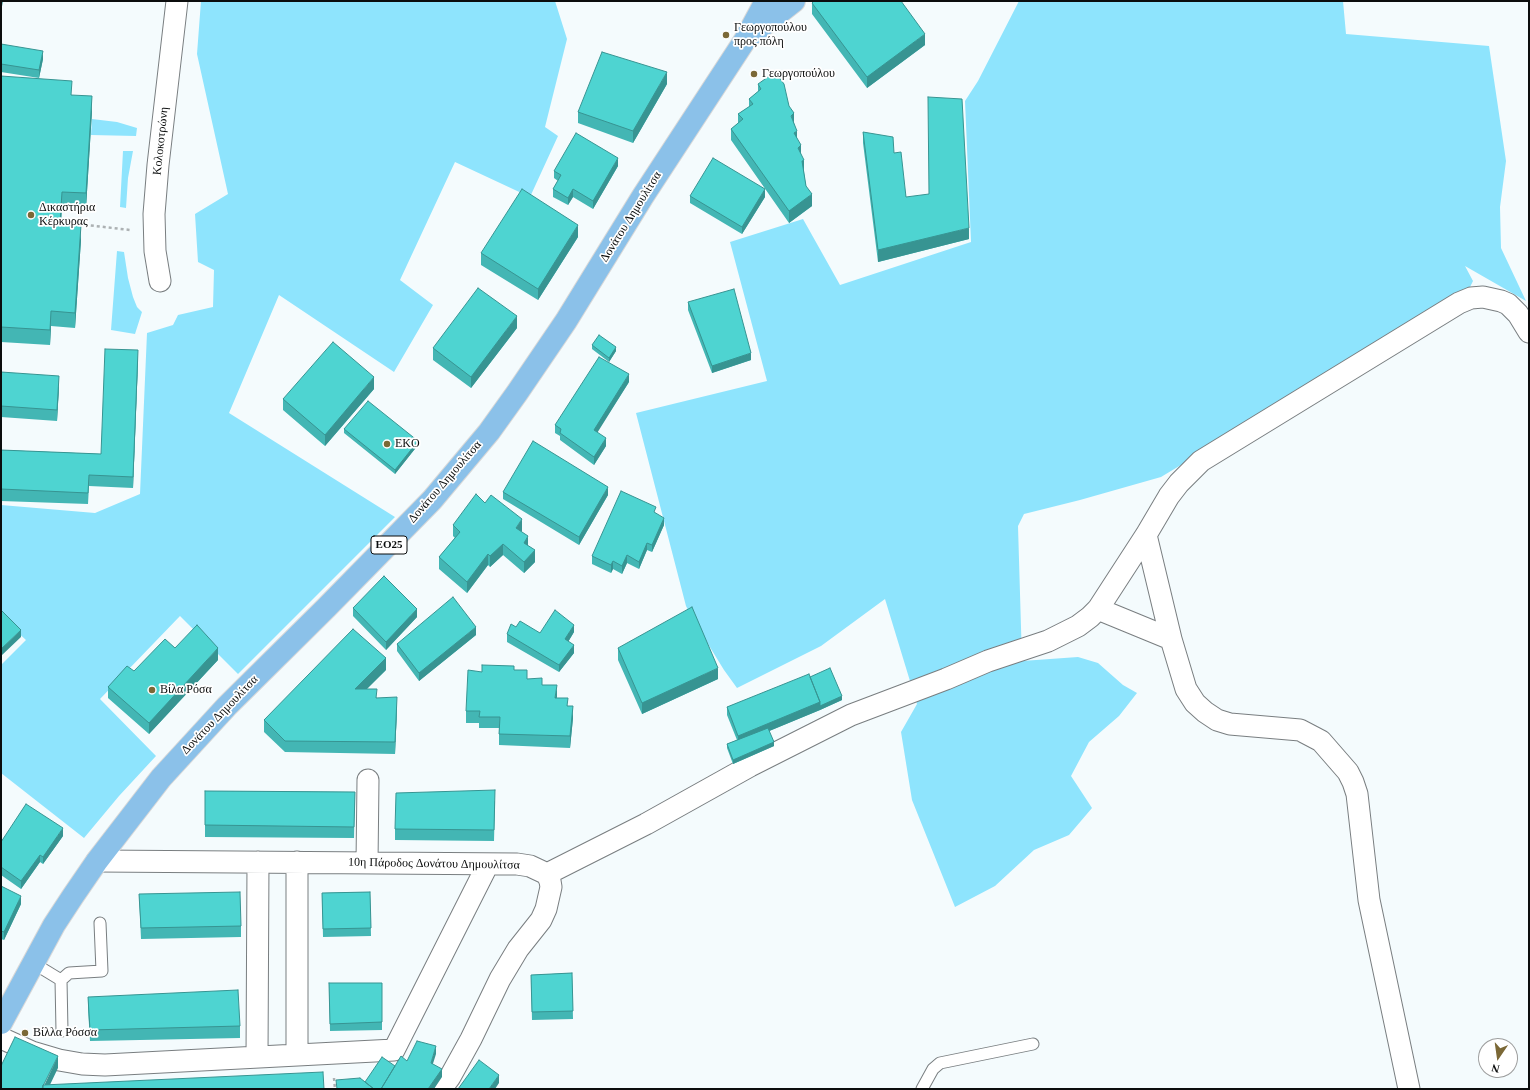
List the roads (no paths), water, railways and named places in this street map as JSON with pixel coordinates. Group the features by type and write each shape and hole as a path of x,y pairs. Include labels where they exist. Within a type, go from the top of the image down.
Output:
{"main road":[{"name":"ΕΟ25","path":"745,40 766,1"},
{"name":"ΕΟ25","path":"745,40 794,1"},
{"name":"Δονάτου Δημουλίτσα","path":"1,1023 54,925 97,861 136,810 189,747 227,706 432,500 489,432 558,332 643,196 745,40"}],"street":[{"name":"Κολοκοτρώνη","path":"160,281 155,251 158,165 177,1"},
{"path":"441,1089 450,1077 471,1039 500,979 518,949 541,920 546,909 551,887 547,874 646,824 750,766 851,715 946,679 988,661 1048,641 1078,626 1098,609 1178,483 1201,461 1459,303 1471,298 1483,297 1501,301 1508,304 1518,314 1529,332"},
{"path":"1146,535 1171,639 1186,689 1195,703 1217,720 1230,724 1300,730 1321,741 1348,772 1353,782 1357,794 1369,900 1409,1089"},
{"path":"1098,609 1171,639"},
{"path":"367,863 368,780"},
{"name":"10η Πάροδος Δονάτου Δημουλίτσα","path":"97,861 523,865 530,866 547,874"},
{"path":"257,1057 258,862"},
{"path":"296,862 297,1054"},
{"path":"1,1038 45,1057 82,1064 105,1065 394,1050 488,864"}],"lane":[{"path":"62,1031 61,980 69,973 102,971 100,923"},
{"path":"33,963 61,980"},
{"path":"922,1089 933,1069 940,1063 1033,1044"}],"place":[{"name":"Γεωργοπούλου προς πόλη","path":"726,35"},
{"name":"Γεωργοπούλου","path":"754,74"},
{"name":"Δικαστήρια Κέρκυρας","path":"31,215"},
{"name":"EKO","path":"387,444"},
{"name":"Βίλα Ρόσα","path":"152,690"},
{"name":"Βίλλα Ρόσσα","path":"25,1033"}]}
